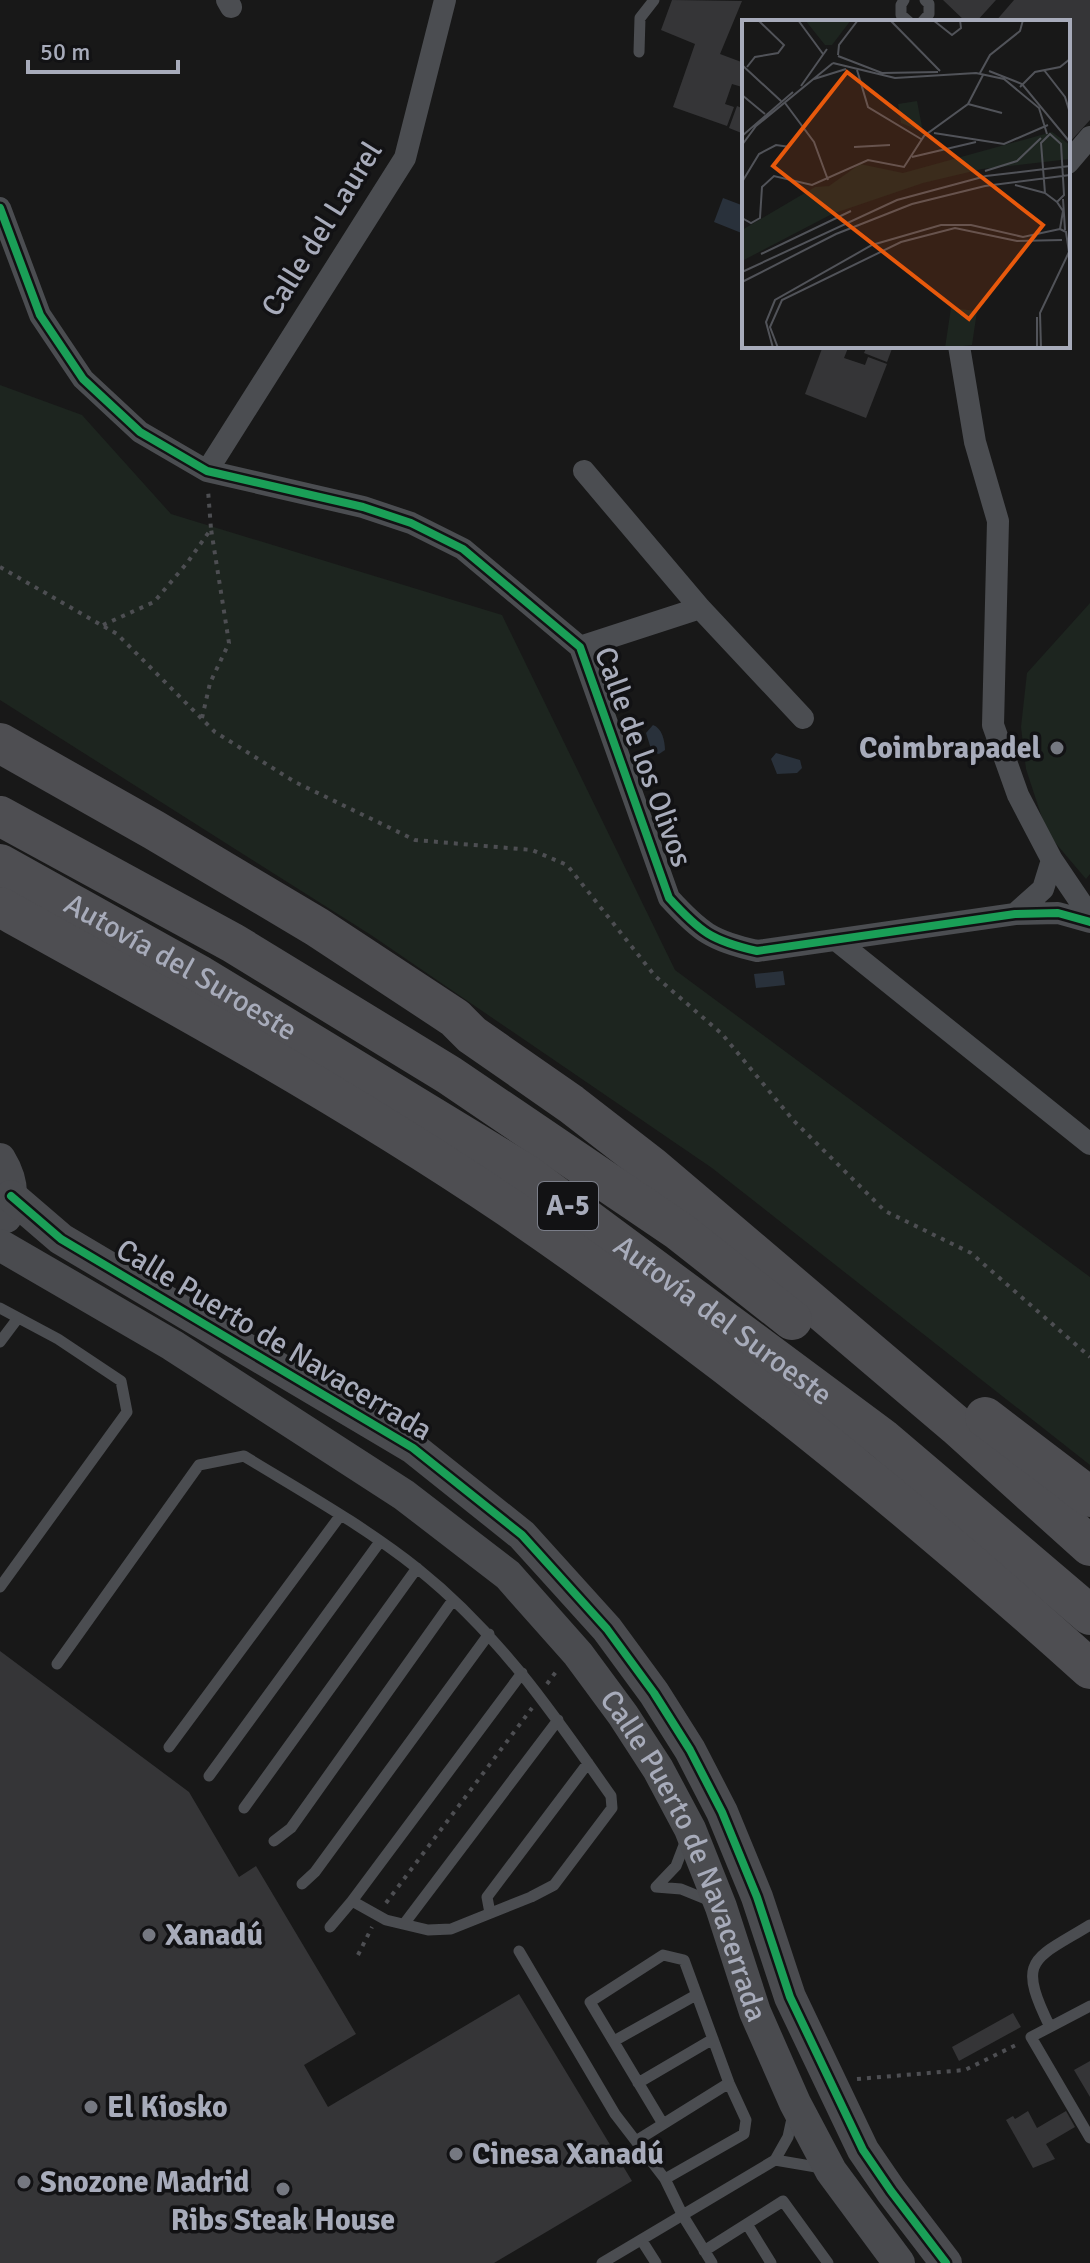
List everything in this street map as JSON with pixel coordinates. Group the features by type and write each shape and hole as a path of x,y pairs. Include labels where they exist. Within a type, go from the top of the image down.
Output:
{"highway":[{"path":"0,743 317,927 455,1018 477,1027 692,1177 1017,1444 1090,1497"},
{"name":"Autovía del Suroeste","path":"0,816 233,943 435,1067 679,1231 909,1412 1090,1563"},
{"name":"Autovía del Suroeste","path":"0,864 201,976 526,1174 882,1438 1090,1615"},
{"path":"0,907 186,1010 395,1135 507,1207 698,1343 857,1466 1090,1669"},
{"path":"455,1018 472,1035 571,1104 651,1166 957,1426 1090,1546"},
{"path":"1017,1444 1038,1469 1090,1515"},
{"path":"1044,1628 1072,1677 1090,1694"}],"street":[{"name":"Calle del Laurel","path":"207,478 405,158 445,0"},
{"path":"1070,161 1090,137"},
{"name":"Calle de los Olivos","path":"0,208 40,315 83,379 140,432 207,478 363,507 411,523 463,549 580,647 669,898 694,926 722,943 757,951 1015,914 1058,913 1090,919"},
{"path":"959,348 975,442 998,521 993,725 1018,795 1052,860 1090,919"},
{"path":"584,471 700,608 803,718"},
{"path":"580,647 700,608"},
{"path":"1015,914 1043,889 1052,860"},
{"path":"836,940 1090,1144"},
{"path":"0,1159 9,1178 11,1196 9,1212 0,1228"},
{"name":"Calle Puerto de Navacerrada","path":"11,1196 61,1239 413,1448 522,1535 607,1629 654,1693 690,1750 728,1826 757,1897 790,1997 863,2150 946,2263"},
{"name":"Calle Puerto de Navacerrada","path":"0,1245 172,1345 404,1495 508,1575 578,1654 630,1726 690,1829 721,1907 755,2012 795,2103 831,2171 899,2263"}],"lane":[{"path":"639,52 640,18 654,0"},
{"path":"904,0 901,15 907,20"},
{"path":"924,20 929,14 929,4 925,0"},
{"path":"0,1308 58,1339 121,1381 127,1412 0,1587"},
{"path":"0,1342 18,1318"},
{"path":"57,1664 199,1465 244,1456 298,1487 417,1568 489,1634 541,1695 611,1796 612,1808 554,1885 451,1929 428,1930 404,1924 377,1915 352,1901"},
{"path":"169,1747 340,1516"},
{"path":"209,1776 379,1543"},
{"path":"244,1808 417,1568"},
{"path":"274,1841 291,1828 453,1600"},
{"path":"302,1884 315,1872 489,1634"},
{"path":"330,1927 522,1673"},
{"path":"404,1924 558,1720"},
{"path":"490,1913 487,1897 588,1763"},
{"path":"690,1829 676,1866 656,1887 681,1889 721,1907"},
{"path":"1050,2027 1036,1999 1032,1972 1037,1957 1090,1925"},
{"path":"519,1951 615,2114 665,2179 712,2263"},
{"path":"663,2124 590,2002 663,1955 684,1960 729,2083 746,2120 744,2134 665,2179"},
{"path":"614,2041 696,1995"},
{"path":"1090,2006 1031,2037 1090,2138"},
{"path":"638,2083 713,2039"},
{"path":"636,2141 729,2083"},
{"path":"602,2263 775,2160 788,2137 795,2103"},
{"path":"775,2160 810,2164 831,2171"},
{"path":"704,2251 783,2201 828,2263"},
{"path":"747,2224 771,2263"},
{"path":"642,2241 656,2263"}],"path":[{"path":"202,718 210,683 229,643 211,529 207,478"},
{"path":"102,626 154,602 211,529"},
{"path":"0,567 117,634 215,732 295,782 415,840 532,850 567,865 655,976 722,1034 793,1120 885,1211 971,1253 1090,1357"},
{"path":"358,1955 377,1915 541,1695 554,1672 578,1654"},
{"path":"831,2086 850,2079 965,2070 1031,2037"}],"shaded area":[{"path":"723,198 742,205 742,233 714,222"},
{"path":"0,385 82,415 171,514 502,615 675,970 1090,1277 1090,1465 712,1168 371,935 0,700"},
{"name":"Coimbrapadel","path":"1090,603 1090,874 1086,879 1047,833 1026,769 1021,727 1027,673"},
{"path":"653,725 661,732 664,743 665,750 659,754 652,752 646,733"},
{"path":"776,753 800,760 802,768 797,773 777,774 771,759"},
{"path":"783,971 785,985 756,988 754,974"}],"building":[{"path":"672,0 742,1 720,54 742,62 742,87 732,84 725,104 734,107 727,126 673,107 695,44 661,30"},
{"path":"943,0 996,0 978,20 964,20"},
{"path":"1014,0 1090,0 1090,120 1070,142 1070,20 997,20"},
{"path":"737,106 742,108 742,133 729,128"},
{"path":"822,348 848,348 844,358 865,365 868,357 887,364 866,418 805,394"},
{"path":"866,348 892,348 887,362 864,353"},
{"name":"Xanadú","path":"0,1651 189,1792 239,1877 256,1866 356,2034 304,2065 328,2107 519,1994 632,2181 494,2263 0,2263"},
{"path":"1013,2013 1021,2027 959,2061 952,2047"},
{"path":"1090,2061 1090,2097 1074,2070"},
{"path":"1028,2111 1037,2128 1066,2111 1075,2127 1046,2144 1055,2159 1033,2168 1006,2120 1013,2116 1015,2119"}],"cycle path":[{"path":"0,208 40,315 83,379 140,432 207,471 363,507 411,523 463,549 580,647 669,898 708,934 757,951 1015,914 1058,913 1090,922"},
{"path":"11,1196 61,1239 413,1448 522,1535 607,1629 654,1693 690,1750 722,1812 757,1897 790,1997 863,2150 946,2263"}],"place":[{"name":"Coimbrapadel","path":"1057,748"},
{"name":"Xanadú","path":"149,1935"},
{"name":"El Kiosko","path":"91,2107"},
{"name":"Cinesa Xanadú","path":"456,2154"},
{"name":"Snozone Madrid","path":"24,2182"},
{"name":"Ribs Steak House","path":"283,2189"}]}
